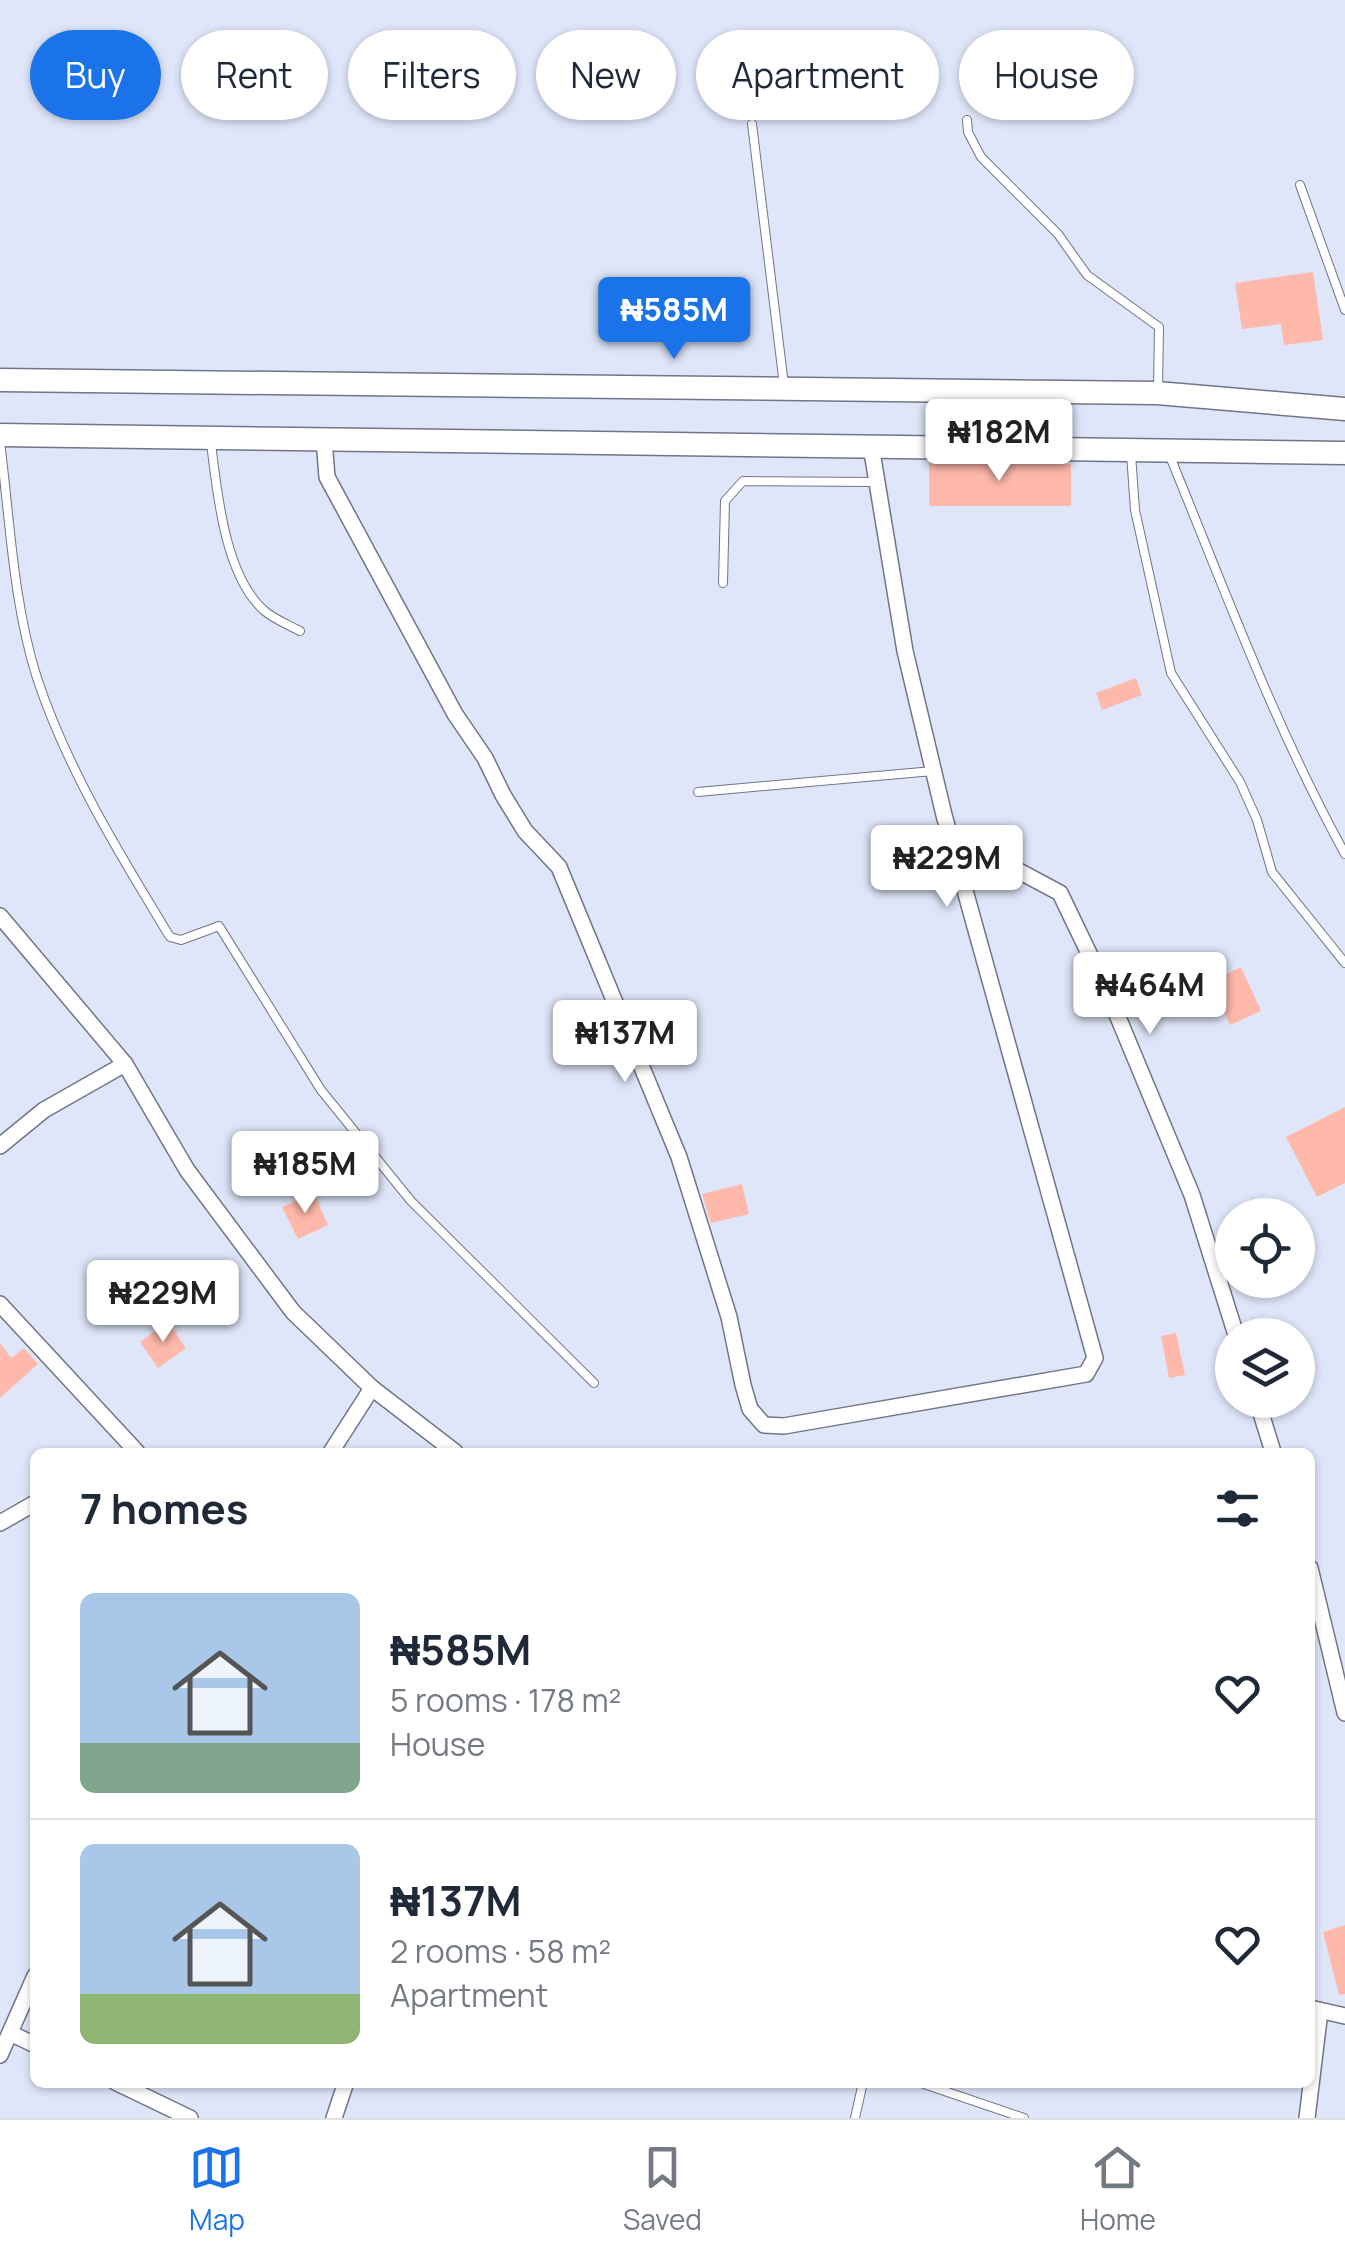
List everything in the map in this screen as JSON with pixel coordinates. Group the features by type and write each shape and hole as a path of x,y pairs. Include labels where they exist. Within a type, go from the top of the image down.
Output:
{"main road":[{"path":"0,380 1157,394 1345,409"},
{"path":"0,439 1345,453"}],"street":[{"path":"324,440 327,477 456,714 526,831 559,866 679,1156 729,1317 750,1408 764,1425 784,1426 1086,1374 1095,1358 948,833 904,651 871,446"},
{"path":"948,833 1060,893 1108,993 1192,1196 1231,1318"},
{"path":"0,916 126,1064 188,1170 293,1312 372,1388 450,1448"},
{"path":"0,1146 44,1110 126,1064"},
{"path":"0,1304 127,1448"},
{"path":"334,1448 372,1388"},
{"path":"1262,1418 1272,1448"},
{"path":"0,1523 30,1506"},
{"path":"1315,1589 1345,1713"},
{"path":"0,2055 30,1987"},
{"path":"1315,2010 1345,2016"},
{"path":"10,2033 30,2043"},
{"path":"127,2088 190,2118"},
{"path":"334,2118 344,2088"},
{"path":"1306,2118 1308,2088"}],"lane":[{"path":"967,120 968,132 981,157 1058,234 1087,275 1159,327 1157,394"},
{"path":"752,124 785,389"},
{"path":"1300,186 1345,310"},
{"path":"0,439 21,601 36,674 62,746 170,937 181,940 219,926 321,1090 410,1201 594,1382"},
{"path":"210,439 219,505 244,582 265,611 300,631"},
{"path":"1131,450 1135,510 1171,674 1240,782 1257,820 1272,872 1345,963"},
{"path":"1168,450 1255,662 1345,854"},
{"path":"723,584 724,501 743,481 876,482"},
{"path":"698,792 934,771"},
{"path":"855,2118 862,2088"},
{"path":"936,2088 1024,2118"}],"building":[{"path":"1313,272 1323,340 1284,345 1281,324 1242,329 1235,283"},
{"path":"929,462 1071,464 1071,506 929,506"},
{"path":"1136,678 1142,695 1102,710 1096,693"},
{"path":"1241,967 1261,1011 1230,1025 1210,982"},
{"path":"1345,1107 1345,1183 1317,1197 1286,1137"},
{"path":"742,1184 749,1214 711,1223 702,1194"},
{"path":"314,1193 328,1225 298,1239 282,1207"},
{"path":"168,1322 186,1348 158,1368 140,1342"},
{"path":"1176,1333 1185,1375 1169,1378 1161,1336"},
{"path":"0,1343 11,1358 24,1348 38,1364 0,1398"},
{"path":"1345,1925 1345,1994 1339,1995 1323,1932"}]}
